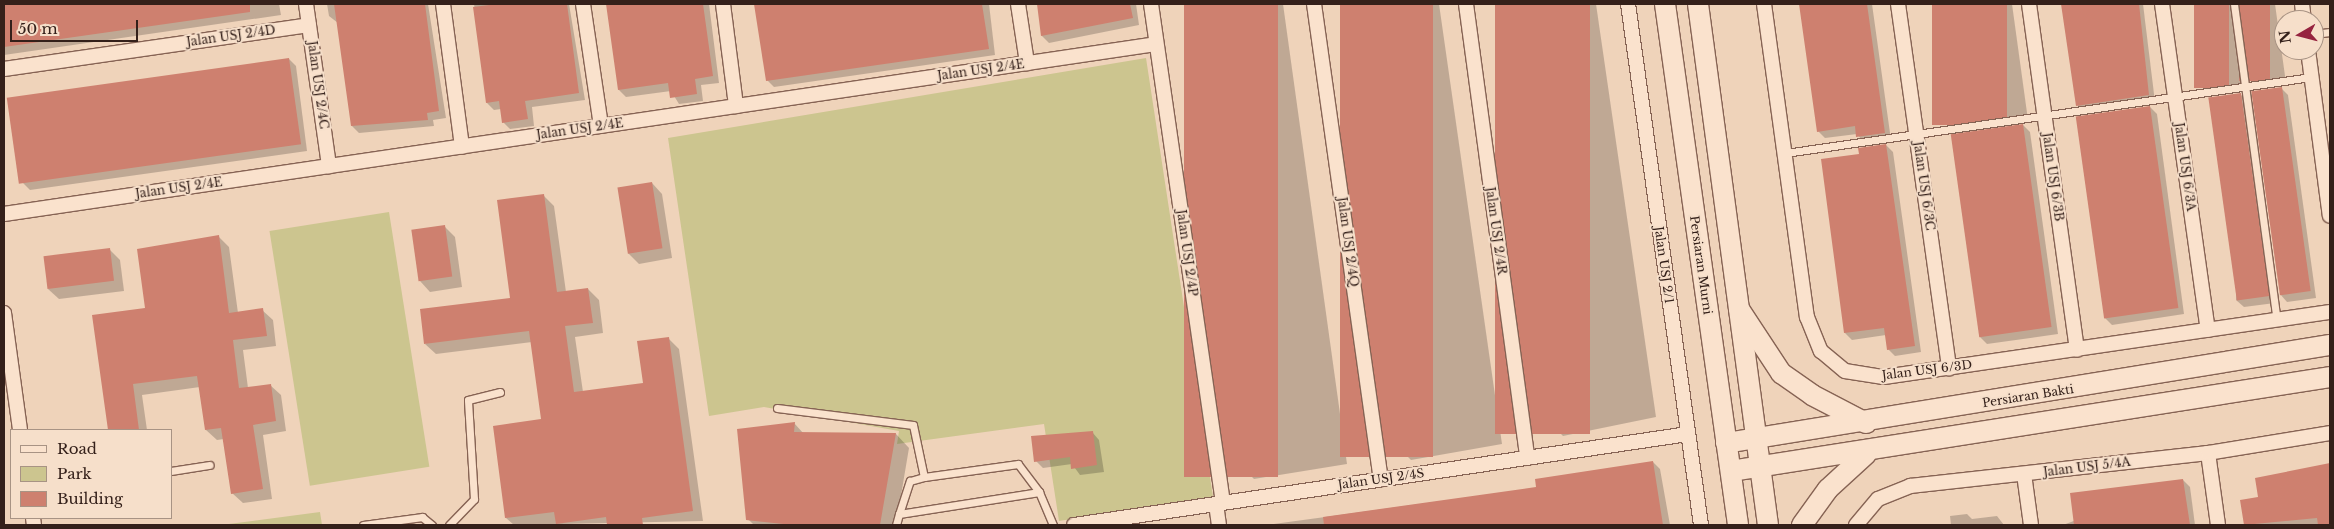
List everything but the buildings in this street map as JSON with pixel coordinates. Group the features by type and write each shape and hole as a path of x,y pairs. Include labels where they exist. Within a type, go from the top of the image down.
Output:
{"main road":[{"name":"Persiaran Murni","path":"1665,4 1738,525"},
{"path":"1698,4 1753,439 1768,525"},
{"path":"1736,303 1781,373 1812,395 1866,423"},
{"name":"Persiaran Bakti","path":"1726,443 1866,423 2330,345"},
{"path":"1730,471 1868,453 2330,377"},
{"path":"1802,525 1828,489 1868,453"}],"street":[{"name":"Jalan USJ 2/4C","path":"306,4 330,166"},
{"path":"443,4 462,147"},
{"path":"583,4 601,126"},
{"path":"723,4 736,106"},
{"path":"1018,4 1027,63"},
{"name":"Jalan USJ 2/4P","path":"1151,4 1220,503 1219,525"},
{"name":"Jalan USJ 2/4Q","path":"1314,4 1381,479"},
{"name":"Jalan USJ 2/4R","path":"1466,4 1527,458"},
{"name":"Jalan USJ 2/1","path":"1628,4 1701,525"},
{"name":"Jalan USJ 6/3D","path":"1764,4 1807,317 1822,351 1831,363 1863,377 1949,368 2330,312"},
{"name":"Jalan USJ 6/3C","path":"1898,4 1949,368"},
{"name":"Jalan USJ 6/3B","path":"2029,4 2077,350"},
{"name":"Jalan USJ 6/3A","path":"2162,4 2208,330"},
{"name":"Jalan USJ 2/4D","path":"4,69 309,25"},
{"name":"Jalan USJ 2/4E","path":"4,214 1156,44"},
{"path":"2309,60 2330,216"},
{"path":"4,313 20,429"},
{"name":"Jalan USJ 5/4A","path":"1857,525 1878,499 1910,486 2208,453 2330,433"},
{"name":"Jalan USJ 2/4S","path":"1074,525 1688,434"},
{"path":"2208,453 2218,525"},
{"path":"2024,474 2032,525"}],"lane":[{"path":"2234,4 2277,320"},
{"path":"1785,153 2311,77"},
{"path":"449,525 474,499 468,400 500,392"},
{"path":"777,408 913,425 924,478"},
{"path":"896,525 910,481 1018,464 1039,492 1053,525"},
{"path":"172,471 210,465"},
{"path":"899,514 1039,492"},
{"path":"363,525 422,517 432,525"}],"green space":[{"path":"1146,58 1213,497 1059,521 1044,424 897,444 899,431 764,407 709,416 668,138"},
{"path":"389,212 429,467 310,486 269,231"},
{"path":"320,512 322,525 221,525"}]}
